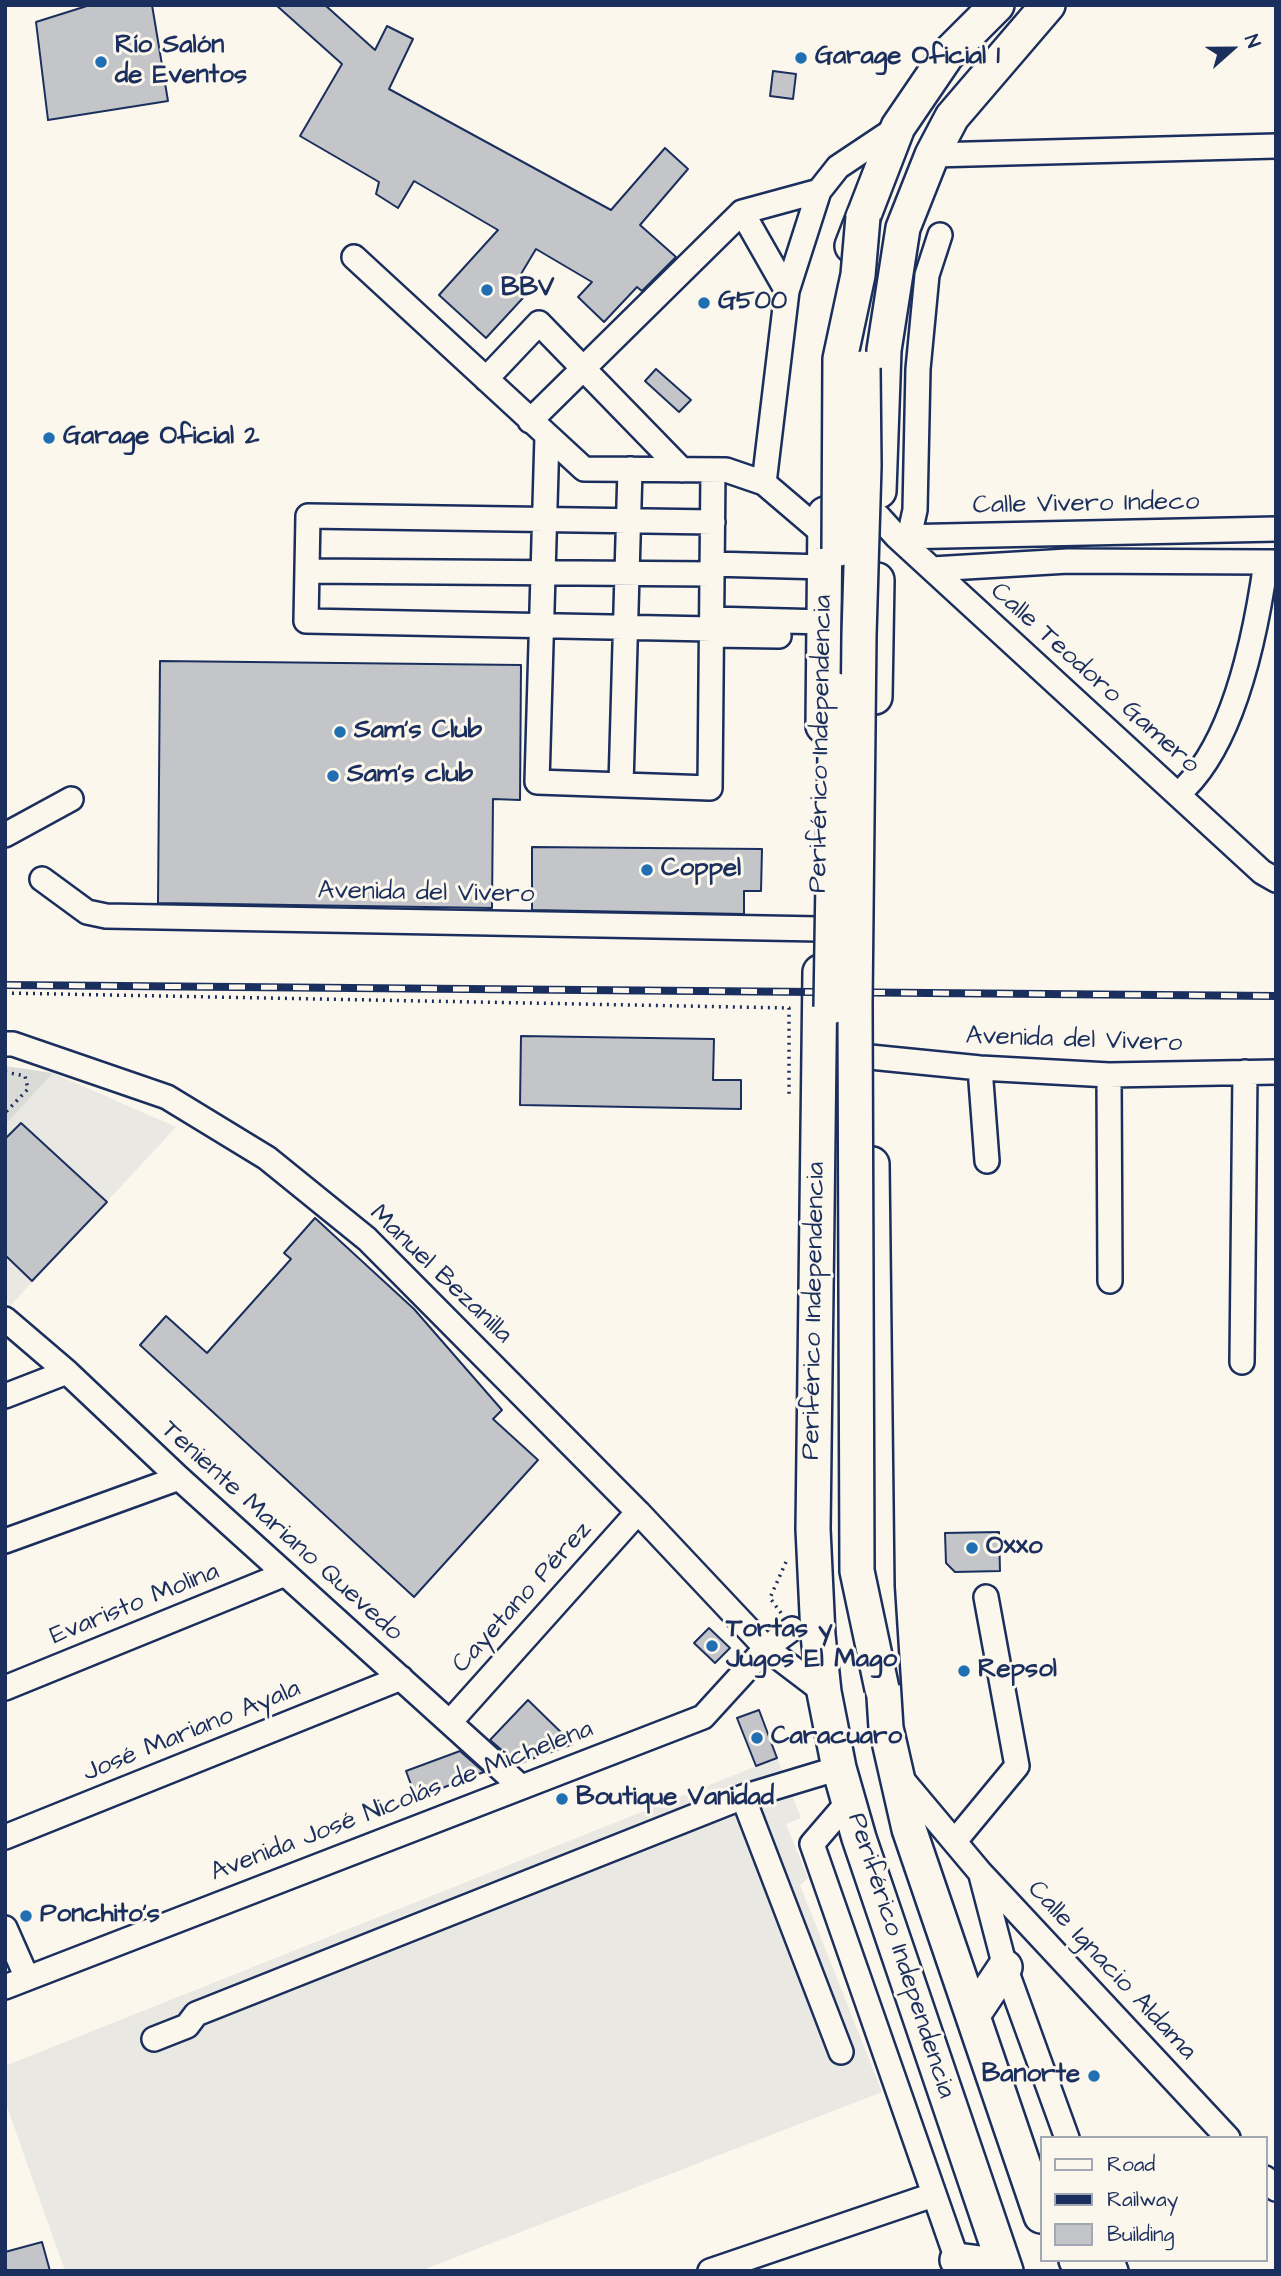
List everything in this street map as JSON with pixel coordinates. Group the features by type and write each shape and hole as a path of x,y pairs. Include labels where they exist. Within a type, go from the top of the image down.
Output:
{"highway":[{"name":"Periférico Independencia","path":"997,5 947,55 898,127 849,254 827,366 820,929 844,983 870,1057 877,1587 886,1728 909,1829 1040,2213"},
{"name":"Periférico Independencia","path":"1005,2268 859,1838 839,1768 824,1692 805,1632 844,983 894,530 884,349 903,228 932,155 952,117 1048,5"},
{"path":"863,217 858,275 840,359 844,983 857,1571 882,1689"},
{"path":"824,1692 831,1632 823,1528 859,635 864,466 863,368 880,298 901,242"},
{"path":"973,2015 1005,1968"},
{"path":"1080,2262 1097,2271"},
{"path":"959,2265 1005,2268"}],"street":[{"path":"764,483 787,291 819,191 838,167 898,127"},
{"path":"932,155 1276,146"},
{"path":"713,470 710,788 537,782 545,518 539,428 584,368 742,212 819,191"},
{"path":"742,212 787,291"},
{"path":"894,530 915,510 918,369 926,275 940,235"},
{"path":"354,257 584,469 726,470 764,483 825,561"},
{"path":"486,379 539,323 682,470"},
{"path":"621,785 630,469"},
{"path":"713,522 308,516 306,621 824,629"},
{"name":"Calle Vivero Indeco","path":"894,530 1276,529"},
{"name":"Calle Teodoro Gamero","path":"894,530 932,569 1262,872 1276,880"},
{"path":"307,571 712,573 825,561"},
{"path":"932,569 1068,561 1271,562 1234,707 1192,782 1178,794"},
{"path":"5,835 71,799"},
{"name":"Avenida del Vivero","path":"42,879 87,912 107,916 820,929"},
{"name":"Manuel Bezanilla","path":"5,1044 13,1044 167,1097 267,1158 367,1239 638,1512 766,1648 824,1692"},
{"name":"Avenida del Vivero","path":"870,1057 980,1068 1109,1075 1276,1072"},
{"path":"980,1068 987,1161"},
{"path":"1241,1362 1245,1072"},
{"path":"1109,1075 1111,1281"},
{"name":"Teniente Mariano Quevedo","path":"5,1320 67,1372 179,1478 520,1786"},
{"path":"5,1396 67,1372"},
{"path":"5,1541 179,1478"},
{"name":"Cayetano Pérez","path":"450,1722 638,1512"},
{"name":"Evaristo Molina","path":"5,1688 285,1574"},
{"path":"955,1841 1017,1766 986,1597"},
{"name":"Avenida José Nicolás de Michelena","path":"5,1987 703,1717 766,1648 805,1632"},
{"name":"José Mariano Ayala","path":"5,1837 401,1678"},
{"path":"154,2039 187,2026 196,2014 743,1797 839,1768"},
{"name":"Calle Ignacio Aldama","path":"894,1770 979,1871 1226,2136"},
{"path":"743,1797 841,2052"},
{"path":"849,1801 812,1844 959,2265"},
{"path":"979,1871 1005,1968 1066,2136"},
{"path":"5,1928 27,1978"},
{"path":"710,2271 933,2194"}],"path":[{"path":"5,993 789,1007 789,1101"},
{"path":"5,1072 25,1076 28,1089 5,1113"},
{"path":"786,1550 786,1564 770,1598 805,1632"}],"shaded area":[{"path":"5,1066 53,1073 5,1125"},
{"path":"53,1073 176,1127 11,1305 5,1300 5,1125"},
{"path":"777,1758 801,1818 786,1824 808,1878 800,1885 882,2092 420,2271 65,2271 5,2101 5,2066"}],"building":[{"name":"Río Salón de Eventos","path":"90,5 152,5 168,101 48,120 36,22"},
{"path":"276,5 325,5 375,50 387,26 413,39 389,89 611,210 665,148 688,169 640,225 676,257 642,291 637,287 604,322 578,297 592,282 536,249 521,274 534,286 486,338 439,295 498,230 414,181 398,208 376,194 379,182 300,136 342,64"},
{"path":"773,71 796,74 793,99 770,96"},
{"path":"656,369 691,400 679,412 645,381"},
{"name":"Sam's Club","path":"160,661 521,665 520,800 493,799 492,908 158,903"},
{"name":"Coppel","path":"532,847 762,849 761,891 744,891 744,914 532,910"},
{"path":"521,1036 714,1039 713,1080 741,1080 741,1109 520,1105"},
{"path":"21,1123 107,1202 32,1281 5,1255 5,1139"},
{"path":"315,1218 414,1309 502,1410 493,1419 538,1460 414,1597 140,1345 166,1316 207,1353 291,1259 284,1253"},
{"name":"Oxxo","path":"999,1532 1000,1571 955,1572 946,1563 945,1533"},
{"name":"Tortas y Jugos El Mago","path":"709,1628 730,1648 715,1663 694,1643"},
{"path":"528,1700 573,1744 518,1764 490,1740"},
{"name":"Caracuaro","path":"759,1710 777,1758 756,1766 737,1718"},
{"path":"460,1751 484,1772 416,1798 406,1771"},
{"path":"42,2242 50,2271 5,2271 5,2252"}],"railway":[{"path":"5,985 1276,996"}],"place":[{"name":"Garage Oficial 1","path":"801,58"},
{"name":"Río Salón de Eventos","path":"101,62"},
{"name":"BBV","path":"487,290"},
{"name":"G500","path":"704,303"},
{"name":"Garage Oficial 2","path":"49,438"},
{"name":"Sam's Club","path":"340,732"},
{"name":"Sam's club","path":"333,776"},
{"name":"Coppel","path":"647,870"},
{"name":"Oxxo","path":"972,1548"},
{"name":"Tortas y Jugos El Mago","path":"712,1646"},
{"name":"Repsol","path":"964,1671"},
{"name":"Caracuaro","path":"757,1738"},
{"name":"Boutique Vanidad","path":"562,1799"},
{"name":"Ponchito's","path":"26,1916"},
{"name":"Banorte","path":"1094,2076"}]}
